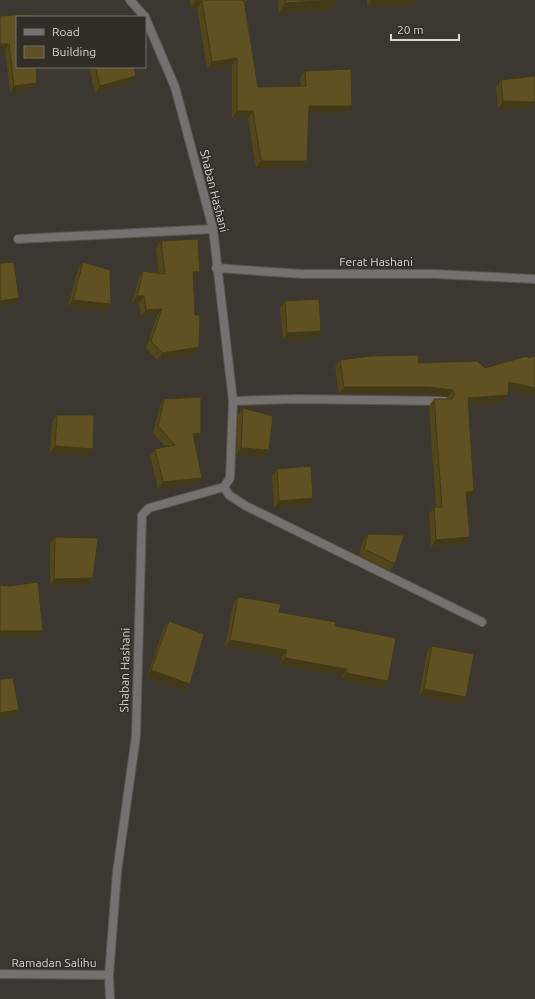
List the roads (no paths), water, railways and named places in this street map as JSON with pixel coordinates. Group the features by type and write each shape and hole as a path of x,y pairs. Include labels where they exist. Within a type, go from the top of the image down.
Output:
{"street":[{"name":"Shaban Hashani","path":"130,0 144,16"},
{"name":"Shaban Hashani","path":"110,999 109,975 116,872 136,736 142,515 150,508 224,486 230,478 233,401 216,268 213,229 176,87 146,19"},
{"path":"18,239 213,229"},
{"name":"Ferat Hashani","path":"216,268 302,274 435,274 535,279"},
{"path":"233,401 445,401"},
{"path":"224,486 229,495 246,506 482,622"},
{"name":"Ramadan Salihu","path":"0,974 109,975"}]}
